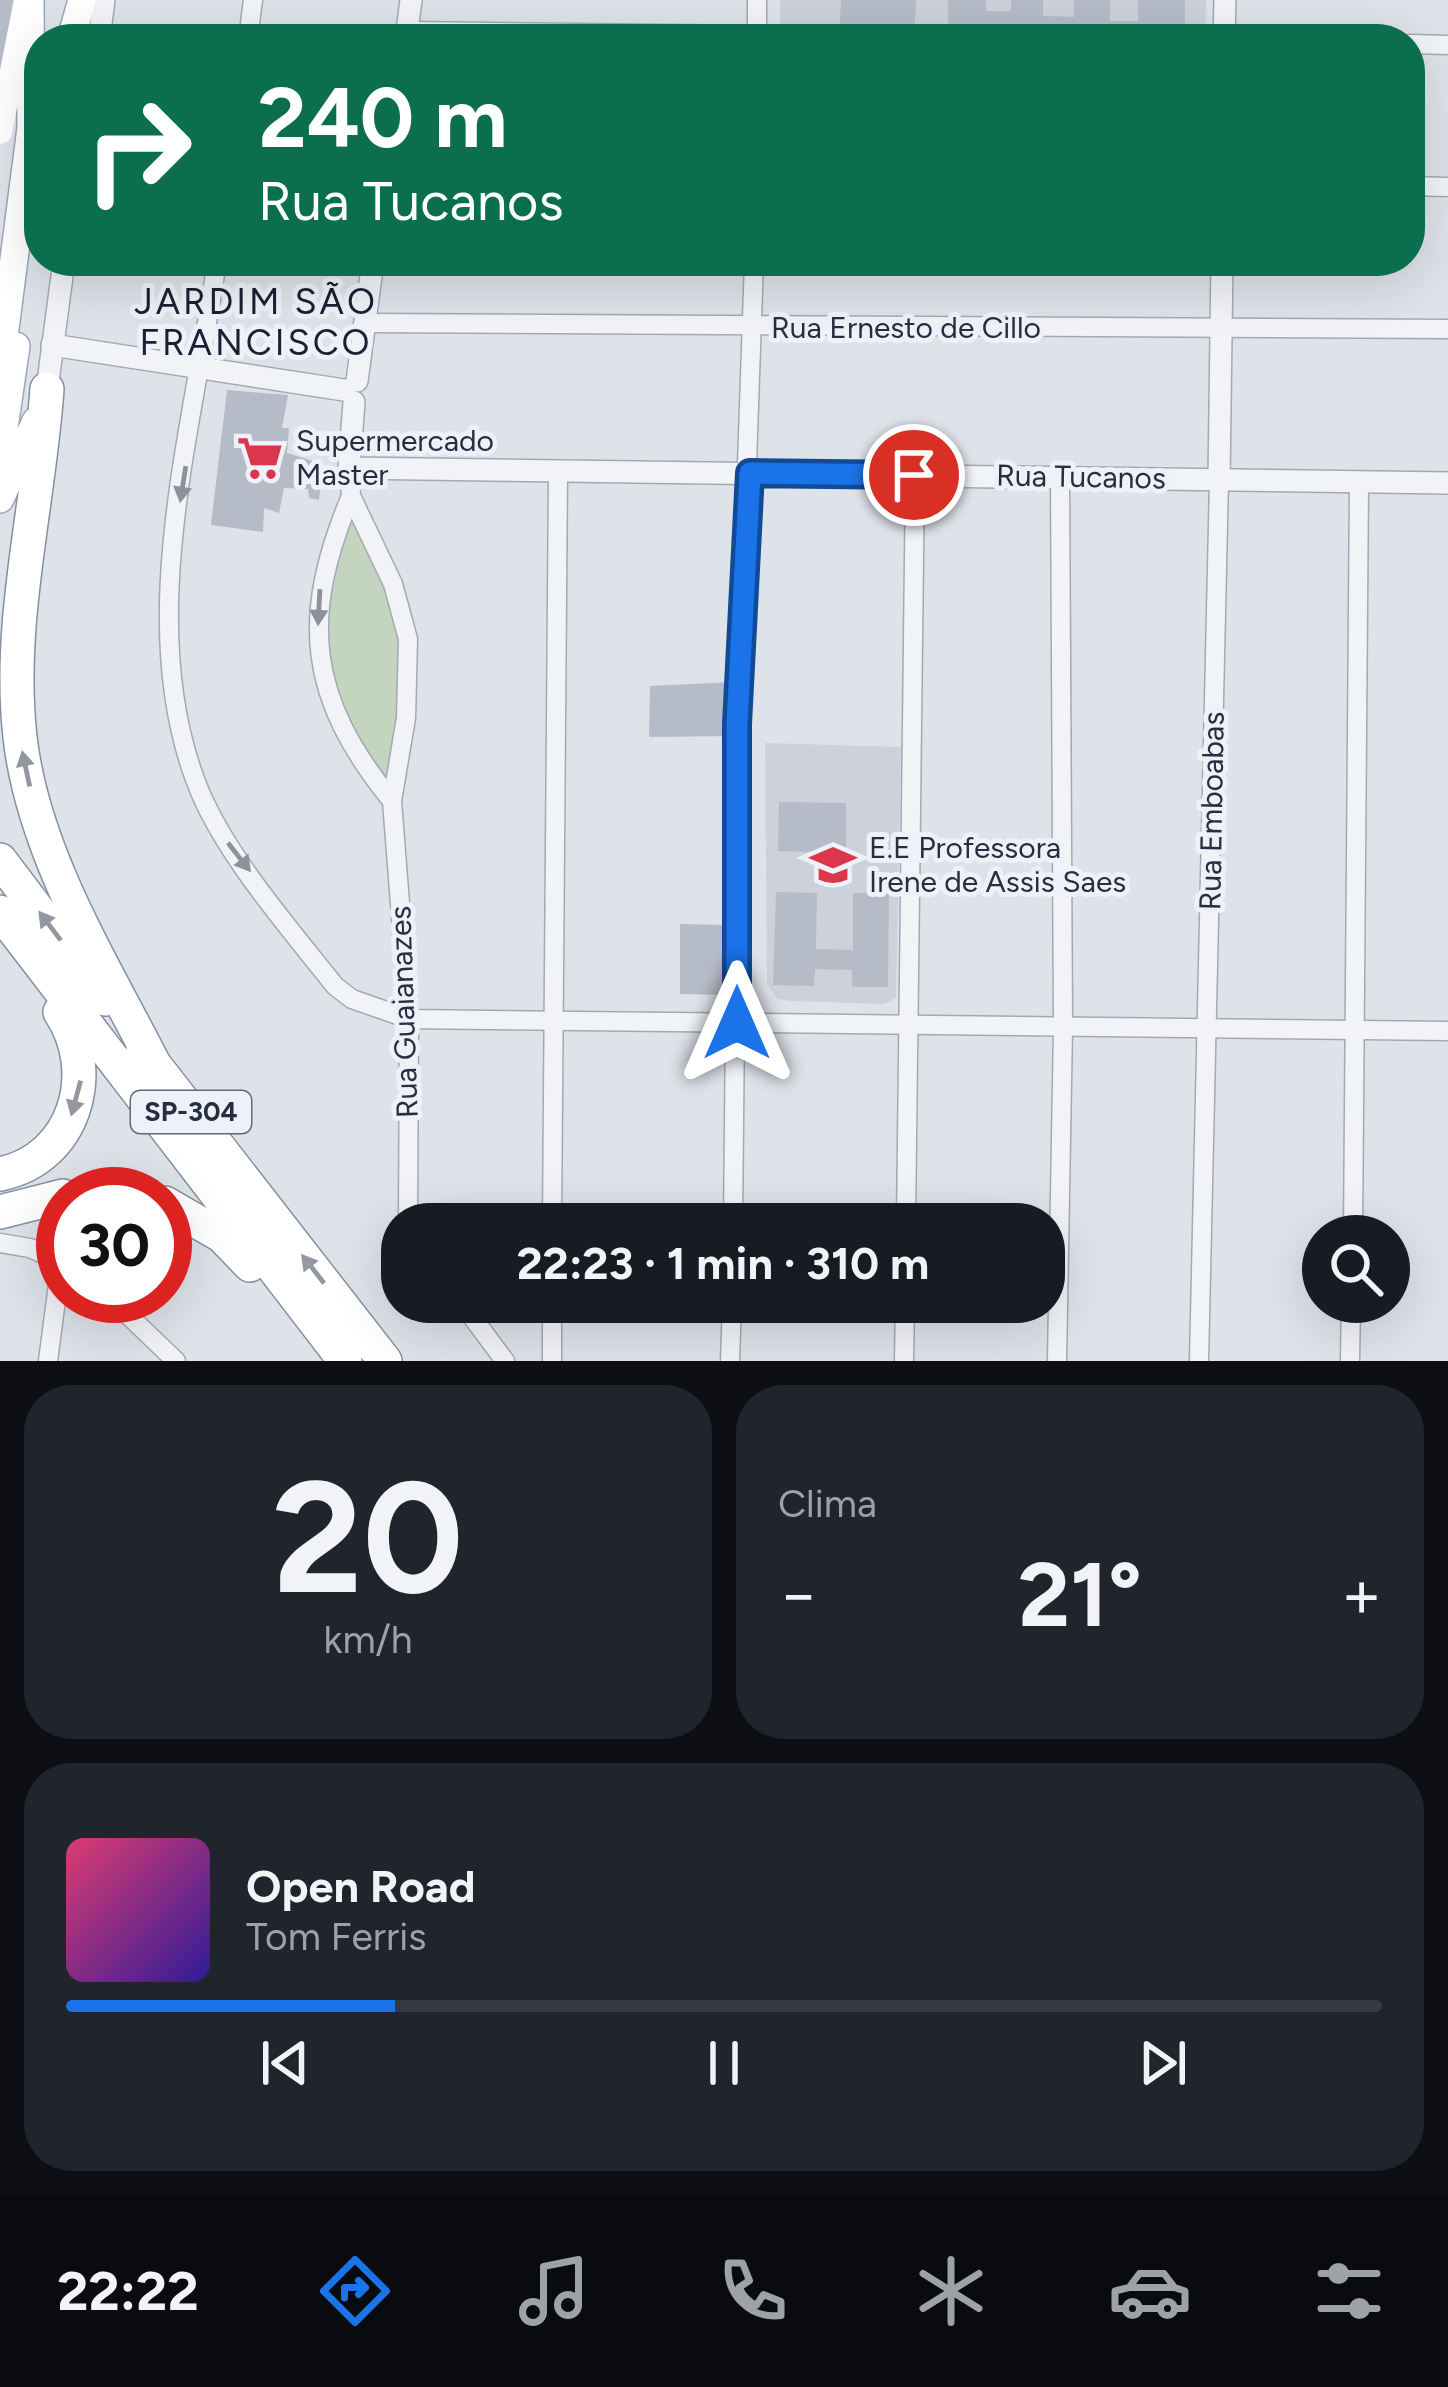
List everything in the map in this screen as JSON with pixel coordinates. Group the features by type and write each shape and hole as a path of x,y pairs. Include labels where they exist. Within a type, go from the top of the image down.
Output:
{"highway":[{"path":"46,389 19,627 20,740 47,841 157,1068"},
{"name":"SP-304","path":"0,860 385,1361"},
{"path":"0,916 68,1023 81,1068 79,1097 61,1135 26,1166 0,1174"},
{"name":"SP-304","path":"0,916 342,1361"},
{"path":"3,1225 36,1209"},
{"path":"192,1219 222,1236 342,1361"}],"main road":[{"path":"0,132 28,0"},
{"path":"0,367 24,182"},
{"path":"0,455 27,276"},
{"path":"0,499 21,463 46,389"}],"street":[{"path":"46,389 62,276"},
{"path":"215,276 165,601 181,736 200,792 223,837 335,986 352,999 409,1019 1448,1031"},
{"path":"349,468 352,391 371,276"},
{"path":"733,1203 737,724 754,276"},
{"name":"Rua Emboabas","path":"1199,1361 1222,276"},
{"name":"Rua Ernesto de Cillo","path":"365,322 1448,329"},
{"path":"52,345 352,391"},
{"name":"Rua Tucanos","path":"349,468 1448,484"},
{"name":"Rua Guaianazes","path":"349,468 351,496 392,584 408,639 406,718 392,801 409,1019 408,1203"},
{"path":"552,1203 558,471"},
{"path":"905,1203 914,475"},
{"path":"1057,1361 1063,1027 1060,476"},
{"path":"1352,1215 1359,482"},
{"name":"Rua Guaianazes","path":"351,496 324,560 317,612 323,682 363,766 392,801"},
{"path":"3,1225 36,1246"},
{"path":"48,1361 53,1323"},
{"path":"136,1323 176,1361"},
{"path":"477,1323 505,1361"},
{"path":"552,1323 552,1361"},
{"path":"730,1361 731,1323"},
{"path":"904,1323 904,1361"},
{"path":"1350,1361 1351,1323"}],"shaded area":[{"path":"780,0 1206,0 1205,24 780,24"},
{"name":"E.E Professora Irene de Assis Saes","path":"765,743 901,747 896,998 884,1004 777,999 767,984"}],"green space":[{"path":"351,496 408,639 392,801 324,682 317,612"}],"building":[{"path":"0,0 36,0 0,71"},
{"path":"841,0 916,0 915,24 840,24"},
{"path":"948,0 986,0 986,11 1011,11 1011,0 1043,0 1043,16 1074,17 1074,0 1110,0 1110,21 1138,21 1138,0 1185,0 1185,24 948,24"},
{"name":"Supermercado Master","path":"227,390 288,395 282,428 289,428 287,453 323,464 319,500 309,498 308,489 284,488 279,513 264,508 263,532 211,525"},
{"path":"734,682 734,736 649,737 650,686"},
{"path":"779,802 846,803 846,853 778,851"},
{"path":"776,892 817,893 816,949 853,950 853,893 889,893 888,987 852,987 852,970 815,969 814,986 773,985"},
{"path":"680,924 725,925 724,995 680,994"}],"place":[{"name":"Supermercado Master","path":"260,458"},
{"name":"E.E Professora Irene de Assis Saes","path":"833,865"}],"district":[{"name":"JARDIM SÃO FRANCISCO","path":"256,322"}],"route":[{"path":"737,1023 737,724 750,473 914,475"}]}
